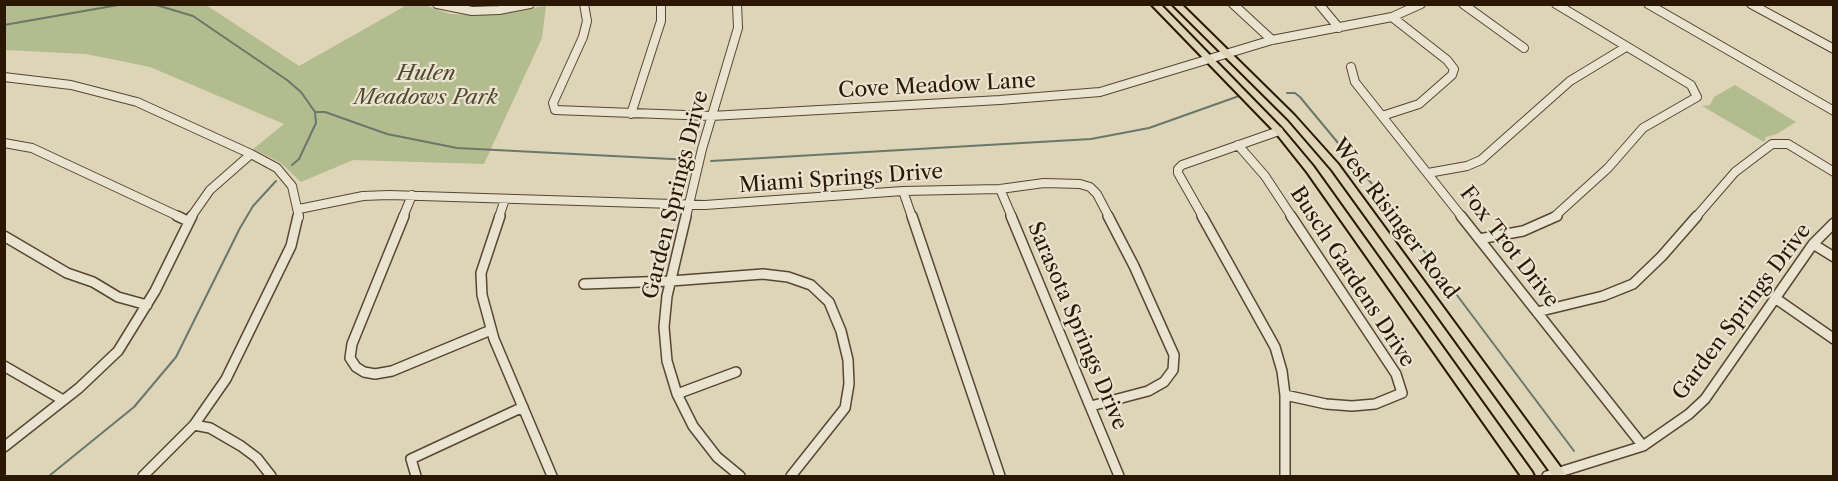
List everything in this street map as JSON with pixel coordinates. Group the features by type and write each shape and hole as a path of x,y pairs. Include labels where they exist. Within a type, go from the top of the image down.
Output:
{"main road":[{"name":"West Risinger Road","path":"1155,4 1279,131 1340,210 1528,477"},
{"name":"West Risinger Road","path":"1176,4 1291,117 1335,167 1555,475"}],"street":[{"path":"436,4 472,11 499,10 530,4"},
{"name":"Cove Meadow Lane","path":"584,4 587,21 583,37 553,104 554,109 562,112 711,116 1100,92 1272,40 1392,17 1421,4"},
{"path":"631,114 661,21 661,4"},
{"name":"Garden Springs Drive","path":"737,4 738,28 711,116 671,281 664,327 667,361 677,394 693,426 711,450 740,477"},
{"path":"1233,4 1272,40"},
{"path":"1319,4 1339,28"},
{"path":"1463,4 1524,48"},
{"path":"1479,239 1523,231 1556,216 1608,168 1643,128 1694,99 1697,95 1696,91 1556,4"},
{"path":"1751,4 1833,49"},
{"path":"1648,5 1833,111"},
{"path":"1382,116 1419,104 1452,75 1454,69 1447,60 1392,17"},
{"path":"1428,173 1467,166 1481,160 1570,81 1626,47"},
{"name":"Fox Trot Drive","path":"1351,67 1356,82 1382,116 1643,446"},
{"path":"4,77 71,85 127,99 251,154 277,168 292,186 299,209 299,218 291,246 226,379 194,425 143,477"},
{"path":"1279,131 1182,165 1178,173 1275,347 1282,371 1285,394 1286,477"},
{"path":"1537,312 1603,296 1633,284 1662,256 1735,172 1773,144 1780,142 1798,149 1833,172"},
{"path":"4,143 32,148 188,221"},
{"name":"Busch Gardens Drive","path":"1238,145 1265,176 1396,374 1402,393 1375,404 1352,406 1326,404 1285,394"},
{"path":"4,447 63,400 118,351 147,305 188,221 216,184 251,154"},
{"name":"Miami Springs Drive","path":"299,209 363,196 412,195 689,206 1070,183 1090,188 1097,194 1134,266 1174,355 1173,370 1164,382 1148,391 1091,406"},
{"name":"Sarasota Springs Drive","path":"1000,189 1119,477"},
{"path":"903,192 946,312 1000,477"},
{"path":"412,195 352,344 350,358 356,368 364,372 375,374 392,372 491,330"},
{"path":"505,199 481,273 482,295 491,330 552,477"},
{"name":"Garden Springs Drive","path":"1555,475 1643,446 1689,414 1705,399 1813,244 1833,223"},
{"path":"4,236 67,273 93,282 118,297 147,305"},
{"path":"1813,244 1833,257"},
{"path":"584,284 671,281 763,274 780,276 811,285 829,302 842,331 848,360 849,384 845,408 791,477"},
{"path":"1775,298 1833,339"},
{"path":"4,366 63,400"},
{"path":"677,394 736,372"},
{"path":"416,477 411,459 523,406"},
{"path":"194,425 210,428 226,436 257,458 271,477"}],"green space":[{"name":"Hulen Meadows Park","path":"5,5 206,5 299,66 407,5 424,5 450,14 479,15 546,6 542,38 484,164 353,160 301,182 281,163 253,149 284,124 150,67 86,54 5,50"},
{"path":"1735,85 1796,122 1777,134 1766,137 1764,142 1702,106 1710,105 1714,97"}],"waterway":[{"path":"4,25 124,4"},
{"path":"153,4 193,16 287,80 301,92 315,112"},
{"path":"1287,93 1295,93 1300,97 1387,202 1574,451"},
{"path":"711,161 1091,139 1149,128 1239,96"},
{"path":"292,165 299,159 316,123 315,112"},
{"path":"315,112 325,112 387,134 457,148 691,160"},
{"path":"49,476 134,407 176,357 240,228 253,206 276,181"}]}
